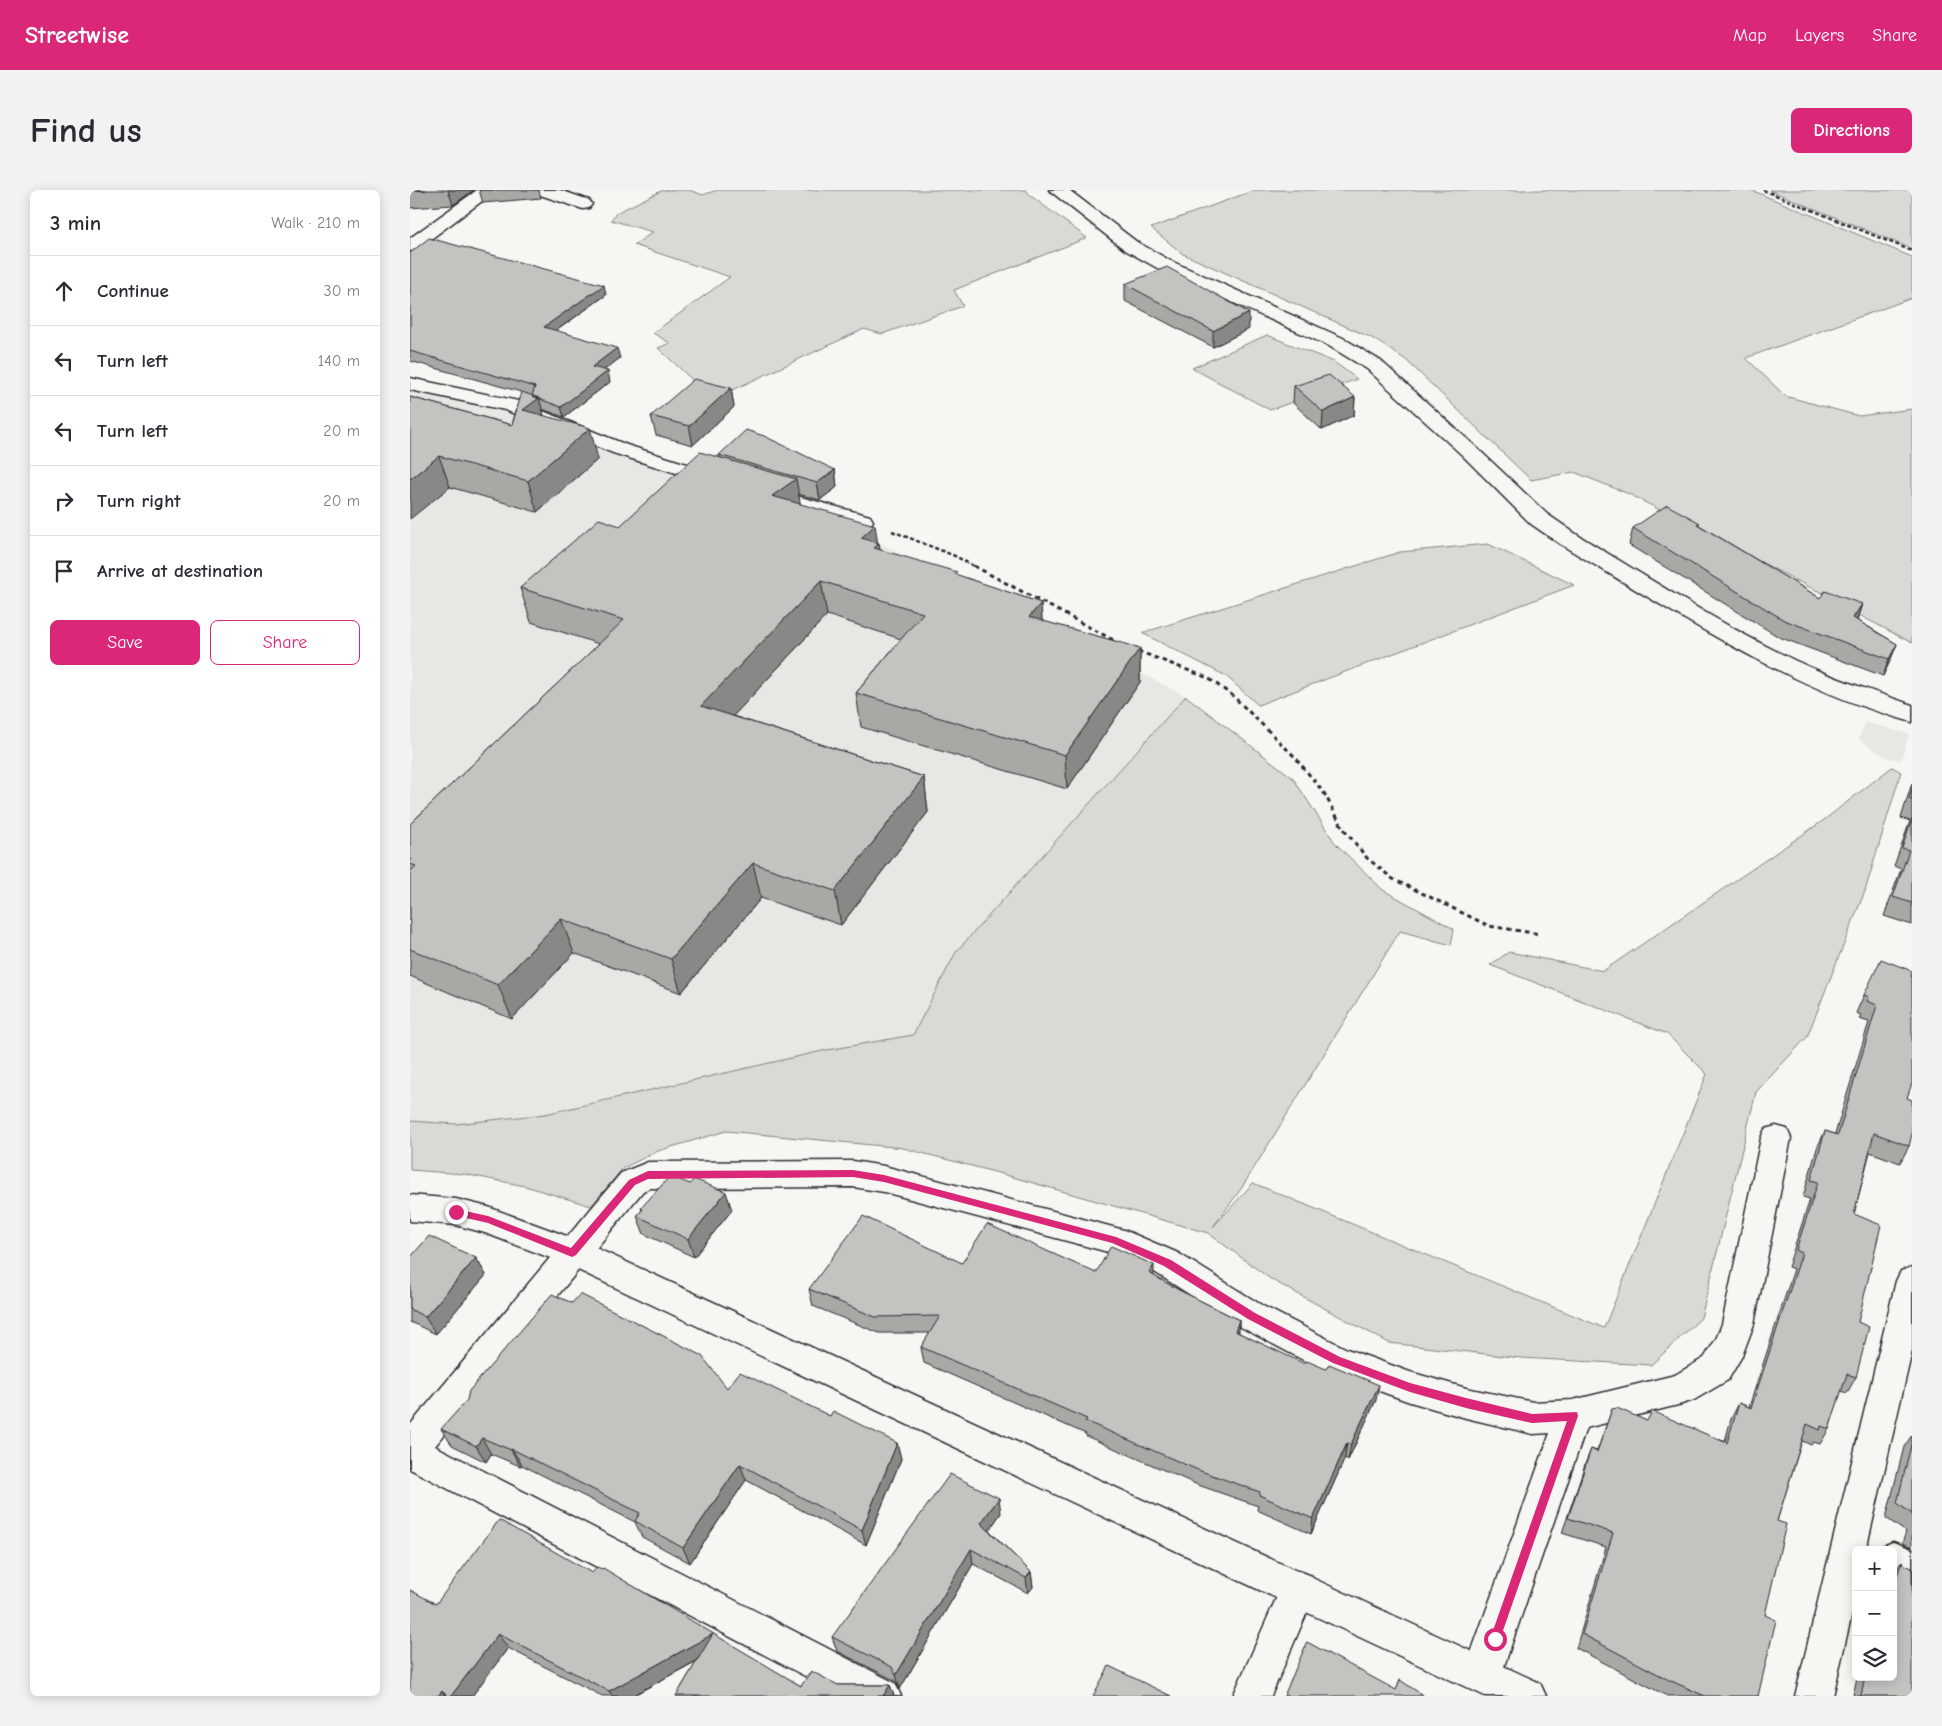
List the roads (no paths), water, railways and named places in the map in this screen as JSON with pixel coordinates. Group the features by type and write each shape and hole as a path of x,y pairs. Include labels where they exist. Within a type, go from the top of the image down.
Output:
{"street":[{"path":"410,246 488,190"},
{"path":"543,190 583,204"},
{"path":"1058,190 1131,246 1165,265 1336,342 1374,365 1469,451 1539,519 1568,539 1750,647 1787,666 1834,686 1912,714"},
{"path":"410,384 511,405 620,449 742,487 862,521"},
{"path":"882,1696 410,1451 572,1252 632,1182 648,1175 853,1174 876,1177 1113,1240 1167,1263 1251,1316 1336,1360 1410,1387 1466,1403 1532,1418 1573,1416 1682,1389 1716,1369 1730,1346 1738,1324 1776,1138"},
{"path":"410,1208 456,1212 488,1220 572,1252 1527,1696"},
{"path":"1814,1696 1861,1545 1906,1335 1912,1281"},
{"path":"1482,1675 1573,1416"},
{"path":"1897,1561 1912,1567"},
{"path":"1252,1696 1298,1589"}]}
